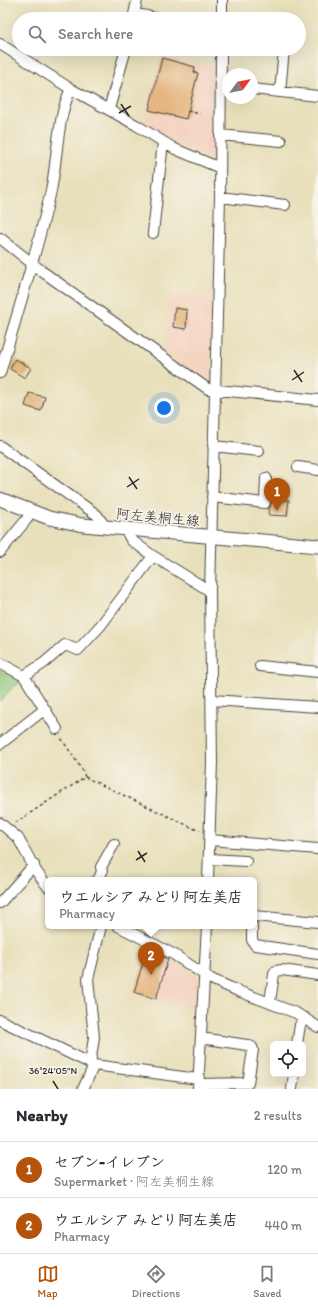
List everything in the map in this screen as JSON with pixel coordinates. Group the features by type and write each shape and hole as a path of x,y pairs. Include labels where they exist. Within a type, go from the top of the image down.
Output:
{"main road":[{"name":"阿左美桐生線","path":"0,499 30,511 70,523 126,530 318,546"}],"street":[{"path":"135,12 137,0"},
{"path":"222,0 222,12"},
{"path":"0,44 12,52"},
{"path":"19,56 71,89 109,109 175,149 220,168"},
{"path":"109,109 124,56"},
{"path":"222,56 223,68"},
{"path":"280,92 283,56"},
{"path":"0,373 50,195 64,107 71,89"},
{"path":"258,90 318,96"},
{"path":"208,877 212,762 210,590 220,197 220,135 223,104"},
{"path":"220,135 281,141"},
{"path":"153,233 163,142"},
{"path":"220,197 285,205"},
{"path":"0,238 32,263 208,389 318,400"},
{"path":"0,446 97,515 106,528"},
{"path":"213,446 259,451"},
{"path":"298,467 318,470"},
{"path":"212,497 265,503 266,478"},
{"path":"0,552 27,519 30,511"},
{"path":"126,530 131,540 153,556 210,590"},
{"path":"24,676 44,663 65,645 78,650 101,625 153,556"},
{"path":"0,663 24,676 57,729"},
{"path":"260,666 318,672"},
{"path":"212,700 318,707"},
{"path":"0,744 45,709"},
{"path":"2,829 18,838 45,882"},
{"path":"210,835 318,849"},
{"path":"100,877 102,872 101,866 114,844"},
{"path":"209,859 246,861"},
{"path":"0,903 34,865"},
{"path":"257,916 318,922"},
{"path":"83,1089 92,1065 94,1037 88,979 100,929"},
{"path":"124,929 173,954 211,979 238,991 270,1002 305,1018 318,1027"},
{"path":"198,1084 206,929"},
{"path":"252,929 252,940 255,945 318,954"},
{"path":"270,1002 274,974 276,971 282,970 318,976"},
{"path":"297,1041 300,1025 305,1018"},
{"path":"0,1020 92,1065 198,1084 248,1083 253,1050 252,1047 201,1038"},
{"path":"292,1089 294,1077"}],"path":[{"path":"188,111 200,114"},
{"path":"57,729 58,733 86,774 85,777"},
{"path":"85,777 210,835"},
{"path":"2,829 85,777"}],"shaded area":[{"path":"161,56 175,56 175,58 215,67 215,161 176,145 143,125"},
{"path":"169,294 212,298 211,382 201,379 165,352"},
{"path":"147,944 198,976 197,1012 133,992"}],"green space":[{"path":"0,668 23,681 13,687 0,701"}],"building":[{"path":"162,58 195,67 194,72 198,73 186,119 149,110"},
{"path":"175,308 187,310 186,329 173,327"},
{"path":"15,359 31,368 25,378 10,369"},
{"path":"29,393 45,397 41,411 25,406"},
{"path":"272,499 289,500 287,516 268,515"},
{"path":"147,950 168,959 156,999 134,992"}],"place":[{"name":"セブン-イレブン","path":"277,511"},
{"name":"ウエルシア みどり阿左美店","path":"151,975"}]}
